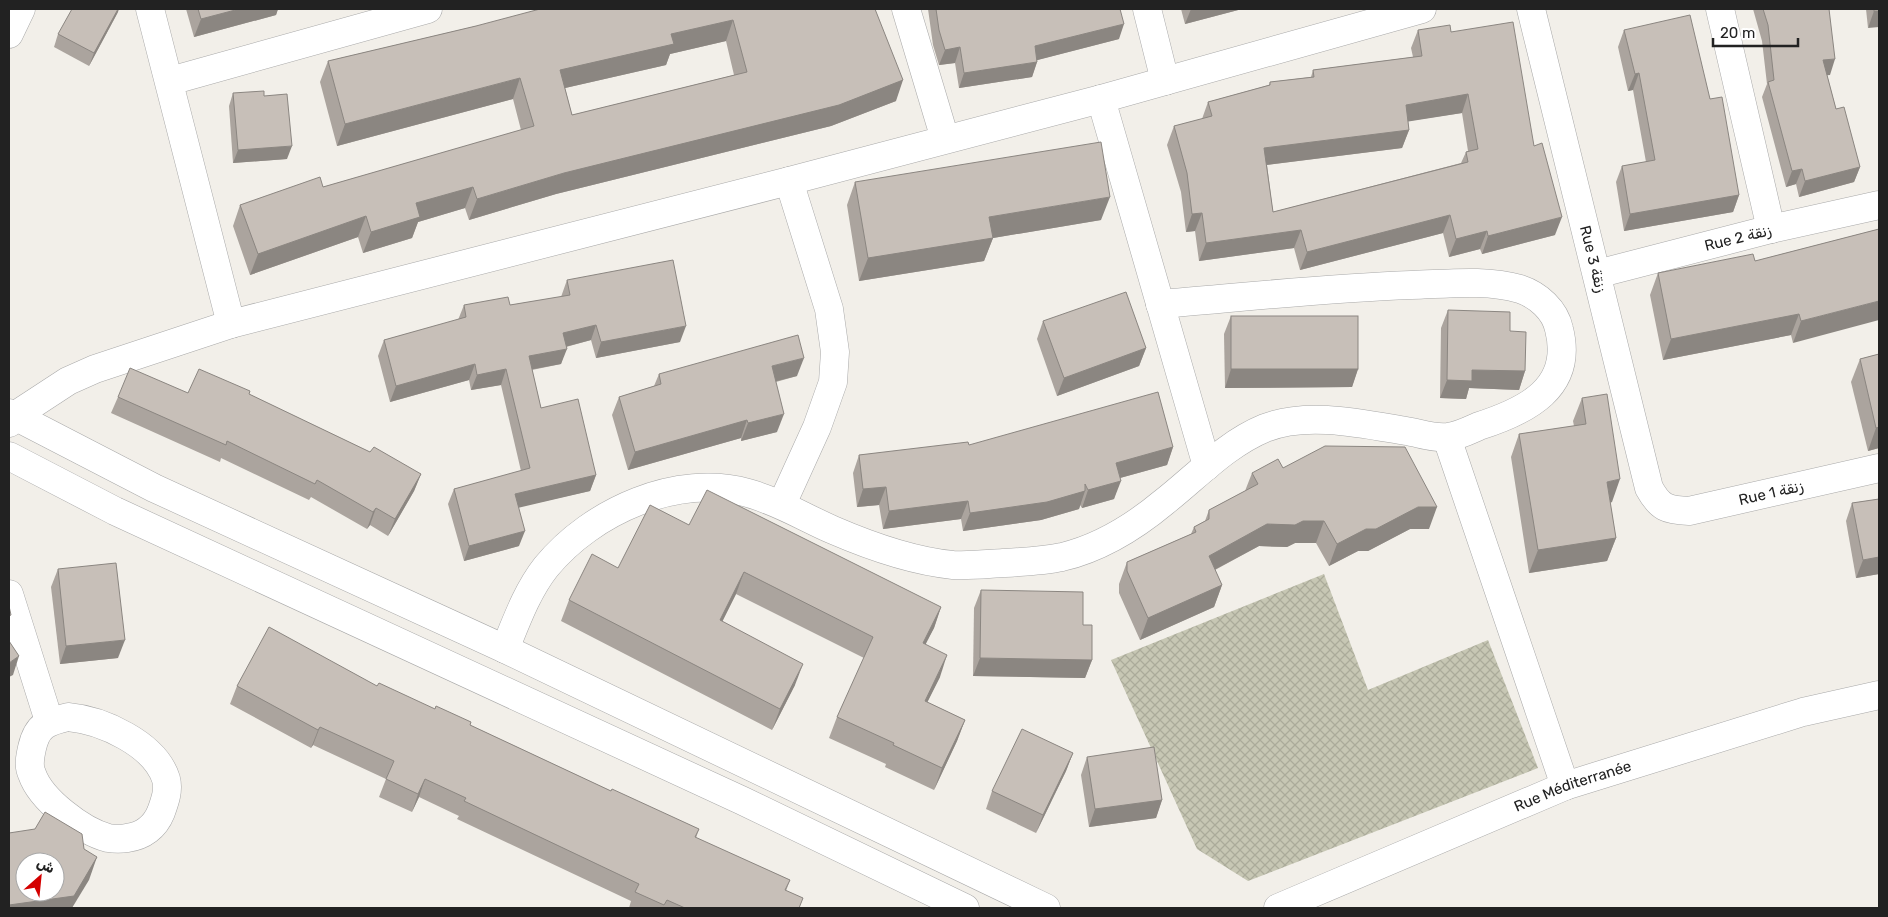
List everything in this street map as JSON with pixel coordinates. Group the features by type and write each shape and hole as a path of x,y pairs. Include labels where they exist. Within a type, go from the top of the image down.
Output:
{"street":[{"path":"9,34 21,9"},
{"path":"150,9 231,324"},
{"path":"170,81 428,9"},
{"path":"906,9 945,139"},
{"path":"1147,9 1165,81"},
{"path":"10,418 68,381 96,369 231,324 1101,99 1422,9"},
{"name":"Rue 3 زنقة","path":"1531,9 1649,488 1662,506"},
{"path":"1720,9 1770,229"},
{"path":"1101,99 1207,466"},
{"path":"782,504 817,427 833,382 835,352 829,309 789,181"},
{"name":"Rue 2 زنقة","path":"1597,274 1770,229 1879,205"},
{"path":"505,650 530,593 546,568 581,535 624,507 651,496 681,490 715,487 744,492 782,504 831,529 882,549 955,565 1004,563 1062,557 1112,539 1162,504 1238,443 1267,427 1298,420 1352,422 1447,438 1490,423 1524,408 1546,392 1559,369 1562,347 1559,325 1549,307 1525,290 1496,284 1378,286 1160,304"},
{"path":"10,418 154,488 505,650 1046,908"},
{"path":"1447,438 1565,786"},
{"path":"9,456 115,511 742,801 966,908"},
{"name":"Rue 1 زنقة","path":"1662,506 1675,510 1690,511 1879,468"},
{"path":"9,594 49,721"},
{"name":"Rue Méditerranée","path":"1278,908 1565,786 1803,712 1879,696"},
{"path":"68,717 84,718 132,739 152,756 166,779 167,791 166,800 160,815 152,828 141,835 127,838 109,838 73,820 43,795 32,774 29,762 35,736 49,721 68,717"}],"shaded area":[{"path":"1324,574 1368,690 1488,640 1538,768 1248,881 1197,849 1111,660"}],"building":[{"path":"72,9 118,9 94,53 58,34"},
{"path":"198,9 239,9 201,19"},
{"path":"540,9 875,9 903,80 839,105 564,173 477,199 473,187 416,203 420,217 371,232 366,216 258,254 240,205 320,177 323,187 534,126 520,78 345,124 328,61","holes":["733,20 747,72 572,115 560,70 674,44 671,34"]},
{"path":"936,9 1120,9 1124,24 1035,46 1037,62 964,73 960,47 945,50 939,30"},
{"path":"1763,9 1829,9 1835,59 1823,60 1836,109 1844,107 1860,167 1805,181 1802,169 1792,171 1768,82 1774,80 1768,25"},
{"path":"1690,15 1710,99 1722,97 1739,195 1630,214 1622,166 1655,160 1639,73 1635,74 1624,30"},
{"path":"1513,22 1534,146 1542,143 1562,217 1488,236 1487,231 1456,239 1450,215 1307,252 1301,230 1206,243 1202,213 1192,214 1187,173 1174,126 1212,116 1208,102 1270,85 1270,82 1314,77 1313,70 1422,56 1418,30 1450,25 1451,32","holes":["1468,94 1478,149 1466,152 1468,162 1273,212 1264,148 1409,130 1406,105"]},
{"path":"264,91 264,96 287,94 292,146 238,150 233,93"},
{"path":"1101,142 1110,197 989,217 993,238 868,258 855,182"},
{"path":"1879,229 1879,301 1801,321 1799,314 1671,339 1658,273 1753,254 1755,261"},
{"path":"673,260 686,326 601,342 596,325 563,333 567,349 529,356 541,408 578,399 596,475 515,494 525,531 469,546 454,489 530,468 506,369 477,375 475,364 396,386 384,340 466,317 464,305 508,297 510,305 570,295 567,280"},
{"path":"1126,292 1146,348 1064,378 1043,321"},
{"path":"1448,310 1510,312 1510,331 1526,332 1525,371 1472,370 1472,381 1447,380"},
{"path":"1231,316 1358,316 1358,369 1231,369"},
{"path":"798,335 804,358 772,366 784,414 748,423 747,420 635,452 619,397 661,384 659,374"},
{"path":"1879,354 1879,427 1876,428 1860,359"},
{"path":"130,368 188,393 199,369 250,391 249,394 370,452 374,447 421,474 395,519 376,508 373,512 317,480 315,484 227,441 226,445 118,397"},
{"path":"1158,392 1173,447 1116,463 1121,481 1088,490 1085,484 1085,491 1047,502 970,513 968,501 889,511 886,487 863,489 859,455 968,442 969,445"},
{"path":"1607,394 1620,479 1607,482 1616,538 1538,550 1519,434 1586,424 1582,398"},
{"path":"1325,446 1405,447 1437,507 1418,507 1376,529 1366,529 1337,544 1324,521 1303,521 1295,525 1267,524 1209,556 1222,585 1148,618 1127,571 1127,562 1196,532 1194,527 1209,519 1209,510 1258,484 1252,473 1278,459 1283,468"},
{"path":"707,490 941,607 923,643 947,655 925,701 965,720 942,768 893,745 894,743 837,717 873,637 744,572 720,620 803,664 780,709 569,600 592,554 618,568 650,505 689,525"},
{"path":"1879,499 1879,557 1863,560 1852,503"},
{"path":"116,563 125,640 66,646 58,569"},
{"path":"981,590 1083,592 1083,625 1092,625 1092,660 980,658"},
{"path":"269,627 377,686 379,683 435,709 436,706 471,722 470,725 611,791 612,789 699,829 695,837 790,880 785,890 803,898 799,908 685,908 667,900 664,905 635,892 639,884 464,801 466,798 425,779 418,794 386,779 394,761 320,727 318,730 237,686"},
{"path":"9,641 19,656 9,663"},
{"path":"1022,729 1073,753 1043,815 992,791"},
{"path":"1154,747 1162,800 1095,809 1087,757"},
{"path":"45,812 82,834 84,849 97,857 74,896 65,897 65,852 15,852 15,902 31,902 9,905 9,833 35,829"}]}
